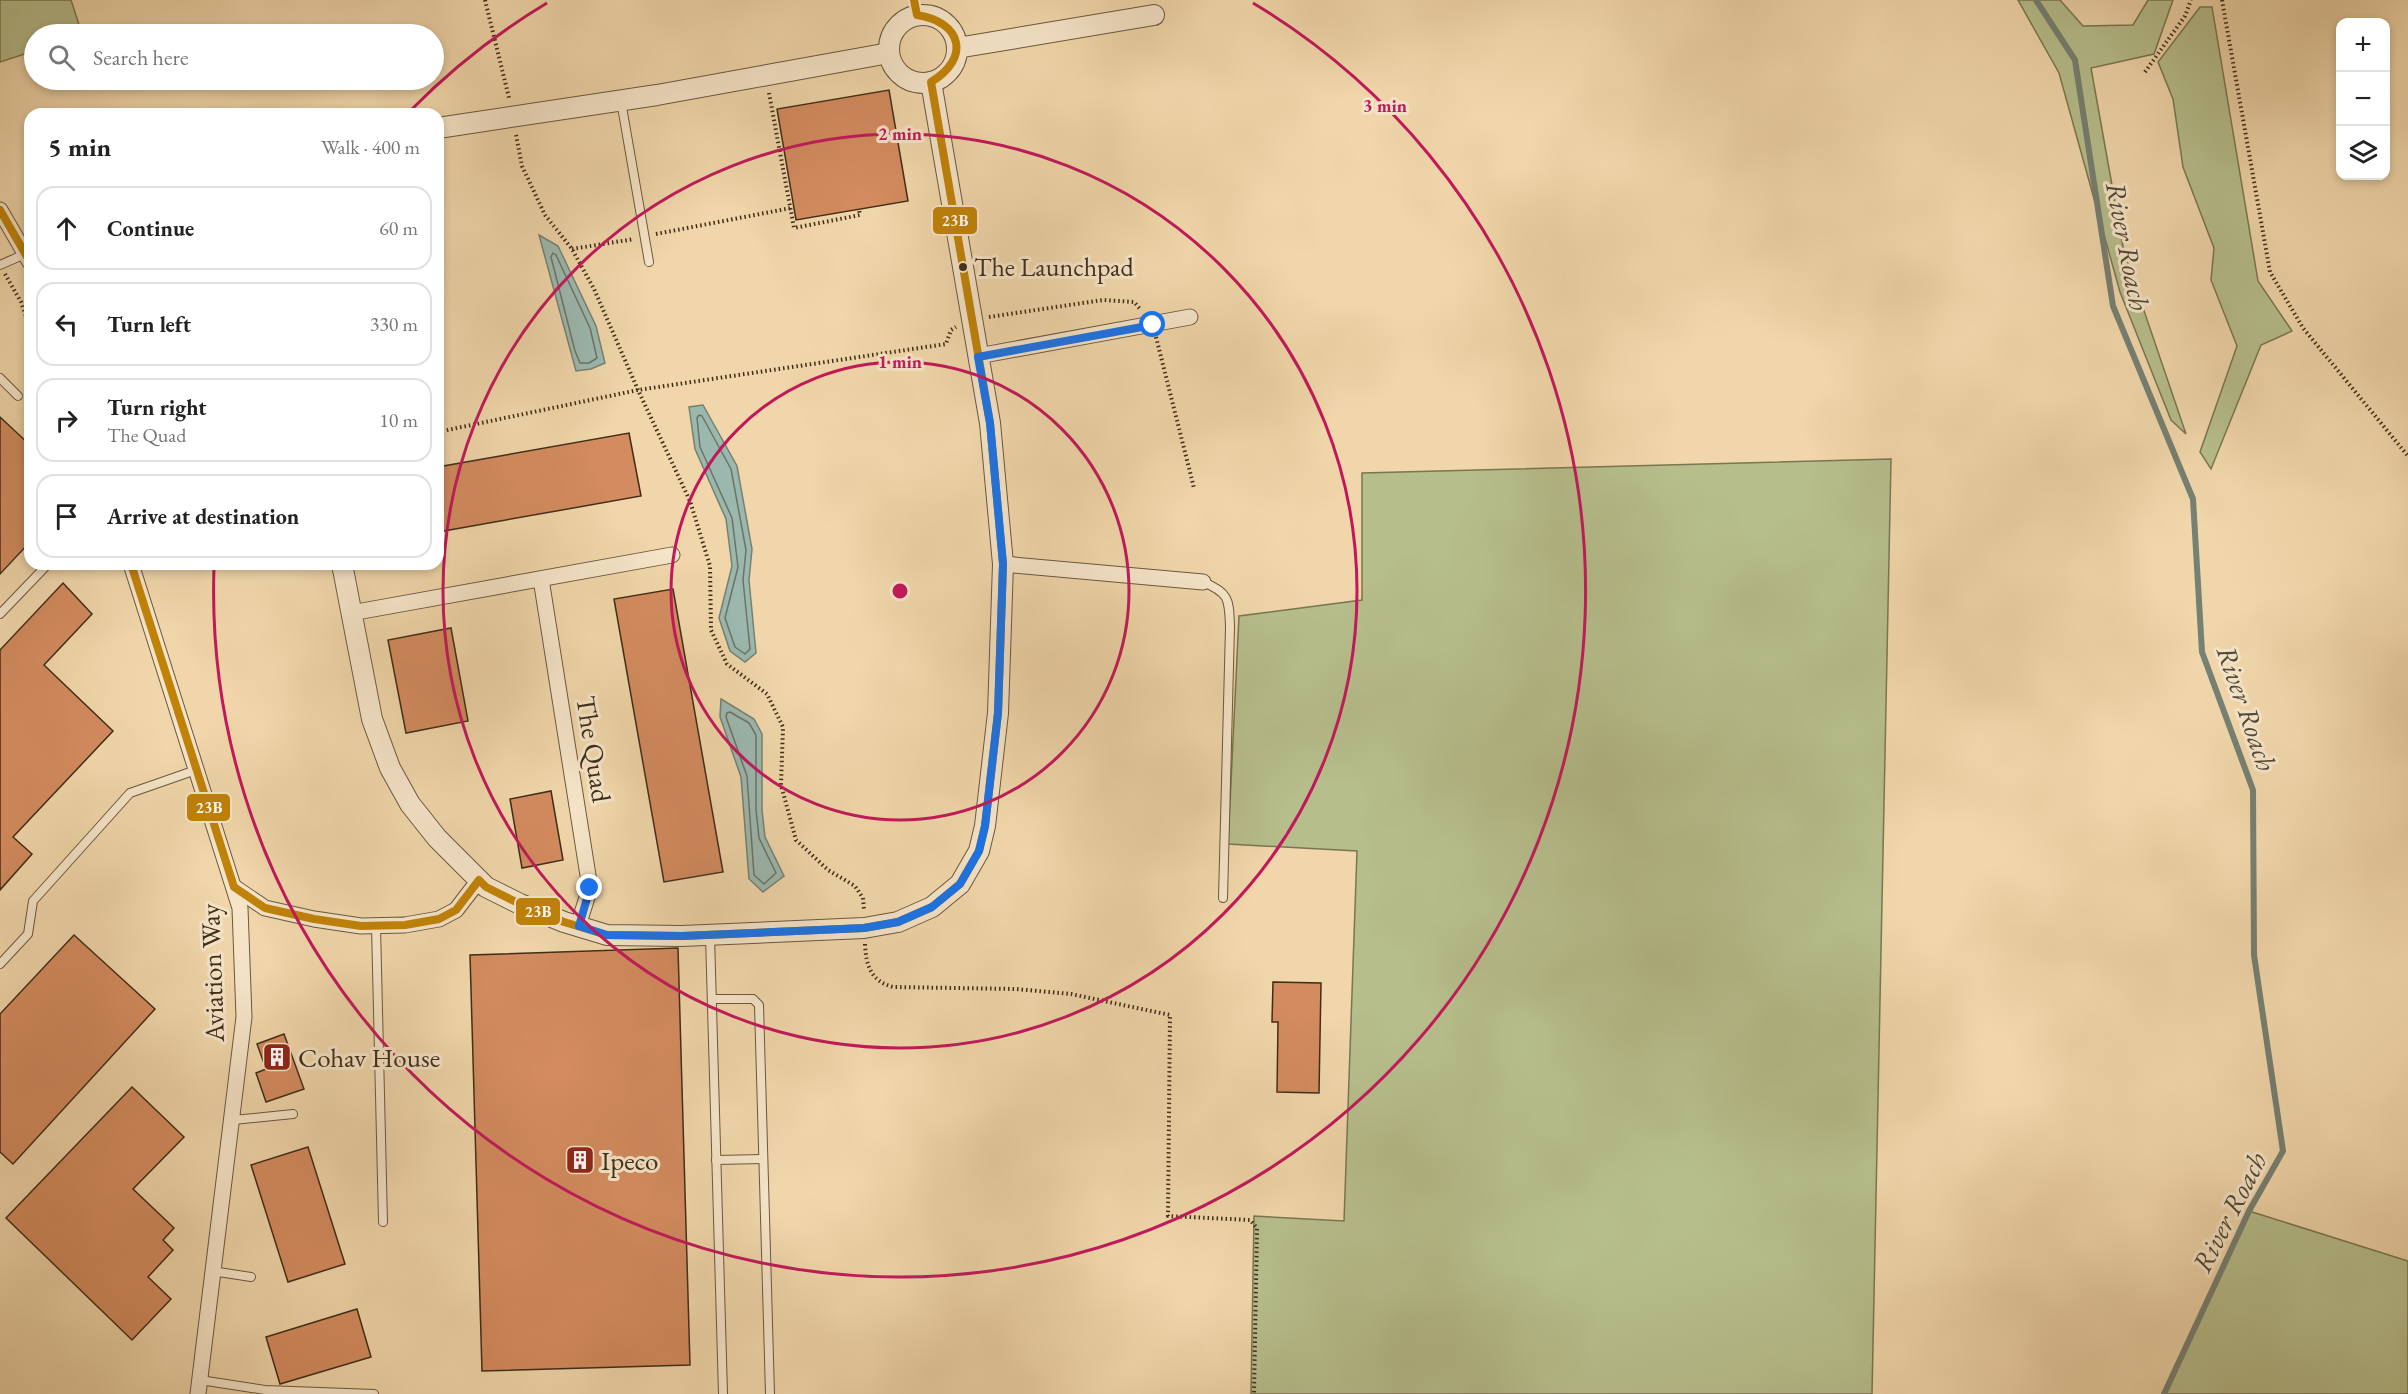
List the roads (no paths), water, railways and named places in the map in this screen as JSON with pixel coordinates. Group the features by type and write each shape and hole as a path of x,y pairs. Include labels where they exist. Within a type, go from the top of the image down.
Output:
{"street":[{"path":"916,7 949,26 957,48 950,69 931,82 920,83 900,74 893,65 889,53 892,34 916,7"},
{"path":"957,48 1154,15"},
{"path":"444,127 621,101 889,53"},
{"path":"343,570 372,719 390,768 417,813 437,838 486,886 520,904 607,935 710,936 864,928 898,922 932,907 960,884 979,851 985,826 998,713 1003,564 990,423 931,82"},
{"path":"0,210 24,251"},
{"path":"978,357 1190,317"},
{"path":"351,613 672,555"},
{"path":"1003,564 1203,582"},
{"name":"Aviation Way","path":"133,570 240,908 244,1017 199,1387"},
{"name":"The Quad","path":"541,579 590,888 579,926"},
{"path":"234,887 265,908 361,926 405,926 439,919 456,910 479,880"}],"lane":[{"path":"621,101 649,262"},
{"path":"0,265 24,259"},
{"path":"0,378 18,396"},
{"path":"0,614 42,570"},
{"path":"1203,582 1220,589 1228,601 1230,627 1223,898"},
{"path":"0,964 28,934 33,901 130,793 196,770"},
{"path":"376,926 383,1222"},
{"path":"710,936 723,1394"},
{"path":"712,999 753,999 759,1005 770,1394"},
{"path":"233,1120 292,1114"},
{"path":"716,1160 764,1159"},
{"path":"212,1271 251,1277"},
{"path":"199,1387 374,1394"}],"water":[{"path":"539,235 558,246 596,326 605,363 591,369 576,371"},
{"path":"703,405 737,466 752,549 749,580 756,653 745,662 730,651 719,618 732,566 726,519 695,449 689,407"},
{"path":"721,699 754,719 762,734 762,810 765,837 784,876 763,892 749,879 741,777 720,717"}],"waterway":[{"name":"River Roach","path":"2036,0 2075,60 2113,306 2193,499 2202,652 2253,790 2254,955 2283,1151 2249,1211 2164,1394"}],"place":[{"name":"The Launchpad","path":"963,267"},
{"name":"Cohav House","path":"277,1057"},
{"name":"Ipeco","path":"580,1160"}]}
